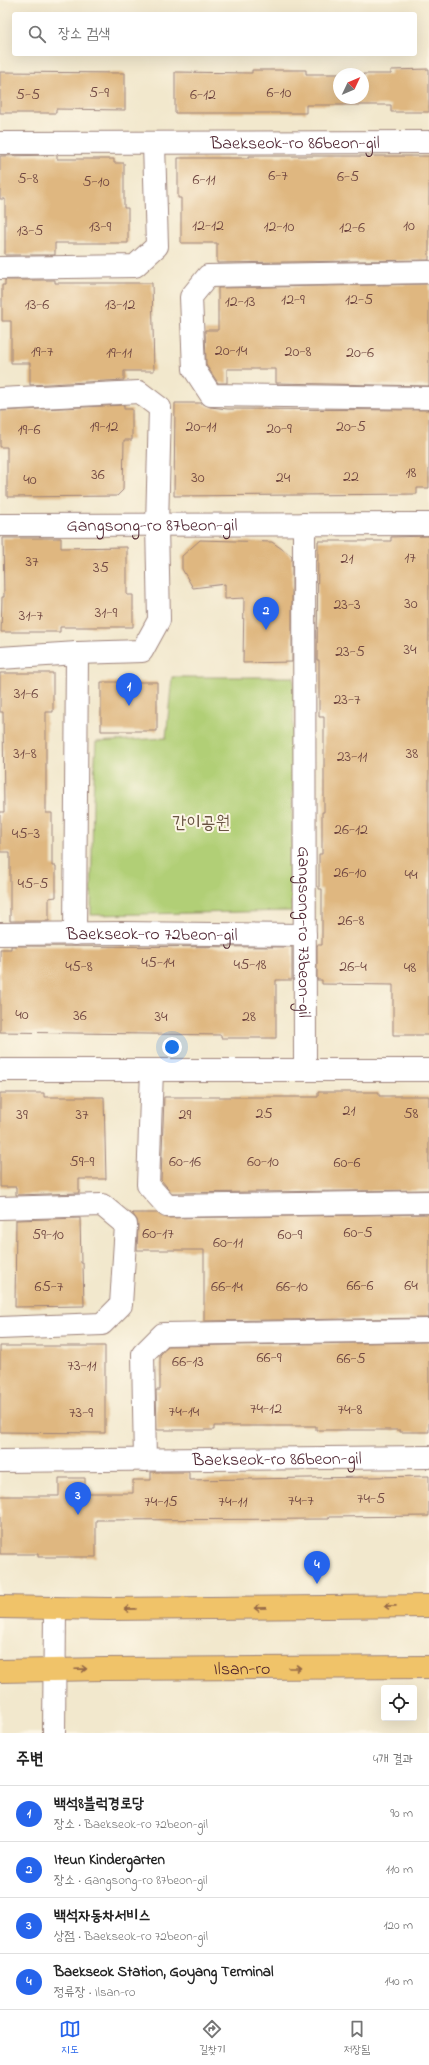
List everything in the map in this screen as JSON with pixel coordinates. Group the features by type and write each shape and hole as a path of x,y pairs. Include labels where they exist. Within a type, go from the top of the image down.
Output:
{"main road":[{"path":"0,1607 55,1609 429,1606"},
{"name":"Ilsan-ro","path":"0,1671 429,1667"}],"street":[{"name":"Baekseok-ro 86beon-gil","path":"158,144 429,142"},
{"path":"0,143 158,144 157,246 135,266 0,268"},
{"path":"429,272 208,276 191,296 194,369 211,395 429,398"},
{"path":"0,399 139,392 160,408 157,525 159,620 142,651 77,653 0,658"},
{"name":"Gangsong-ro 73beon-gil","path":"304,524 305,1070"},
{"name":"Gangsong-ro 87beon-gil","path":"0,525 429,524"},
{"path":"75,934 77,653"},
{"name":"Baekseok-ro 72beon-gil","path":"0,934 122,933 305,935"},
{"path":"0,1070 429,1070"},
{"path":"152,1070 148,1185 167,1206 429,1202"},
{"path":"0,1208 102,1205 126,1225 121,1305 102,1324 0,1328"},
{"path":"0,1461 135,1460 143,1354 163,1334 429,1330"},
{"name":"Baekseok-ro 86beon-gil","path":"135,1460 429,1457"},
{"path":"54,1733 55,1609"}],"green space":[{"name":"간이공원","path":"172,677 294,677 292,911 91,915 93,798 96,742 166,738"}],"building":[{"path":"429,69 429,112 391,112 391,105 306,105 306,113 175,113 175,72 252,73 252,70 306,70 306,74 333,74 333,104 369,104 369,74 391,74 391,70"},
{"path":"0,72 125,73 125,110 56,109 56,113 0,113"},
{"path":"57,155 57,159 114,159 114,163 124,163 124,208 128,208 128,243 55,243 55,255 5,255 5,199 0,199 0,156"},
{"path":"249,156 429,156 429,260 217,263 217,243 181,243 181,198 178,198 178,158 249,158"},
{"path":"5,280 55,280 55,283 152,283 154,371 124,371 124,380 30,385 30,363 11,363 11,321 2,321 2,285 5,285"},
{"path":"429,284 429,386 276,383 276,369 227,369 227,383 218,383 206,365 205,330 218,330 218,288"},
{"path":"175,403 202,403 210,407 228,409 429,410 429,488 417,488 417,494 174,496"},
{"path":"124,405 124,409 132,409 132,440 124,440 123,490 117,496 7,497 7,447 0,447 0,411"},
{"path":"429,536 429,1035 393,1035 393,985 322,984 322,980 317,980 317,945 322,945 322,889 319,889 319,854 322,854 322,812 324,812 324,717 319,717 319,660 317,660 318,541 391,541 391,537"},
{"path":"3,538 61,538 61,548 127,547 127,595 133,595 133,627 60,627 60,632 1,632 2,597 4,597"},
{"path":"200,540 272,542 292,556 292,662 243,663 244,598 225,599 225,584 193,588 182,569 182,556"},
{"path":"0,673 53,673 53,712 46,712 46,813 52,813 52,866 56,866 56,897 49,898 49,921 10,921 10,852 0,852 0,812 4,812 3,712 0,712"},
{"path":"101,682 157,682 157,731 101,731"},
{"path":"11,946 292,947 292,980 276,980 276,1038 221,1038 221,1035 0,1032 0,949 11,949"},
{"path":"318,1092 379,1092 379,1096 429,1096 429,1190 172,1193 161,1180 164,1097 318,1097"},
{"path":"0,1093 44,1093 44,1097 104,1097 106,1179 79,1179 79,1193 16,1195 16,1187 0,1187"},
{"path":"132,1213 157,1213 167,1218 429,1214 429,1318 204,1321 204,1250 137,1250 138,1225 137,1220"},
{"path":"80,1218 84,1306 15,1307 16,1220"},
{"path":"429,1342 429,1432 400,1432 400,1430 316,1430 316,1426 214,1426 214,1430 157,1430 156,1390 160,1390 160,1355 168,1346"},
{"path":"0,1346 105,1346 105,1433 0,1432"},
{"path":"151,1472 189,1472 189,1480 429,1476 429,1516 329,1517 329,1519 96,1520 96,1557 38,1557 38,1554 0,1554 0,1496 59,1496 59,1478 85,1478 85,1493 133,1493 133,1480 151,1480"}],"place":[{"name":"Iteun Kindergarten","path":"266,630"},
{"name":"백석8블럭경로당","path":"129,706"},
{"name":"백석자동차서비스","path":"78,1515"},
{"name":"Baekseok Station, Goyang Terminal","path":"317,1584"}]}
